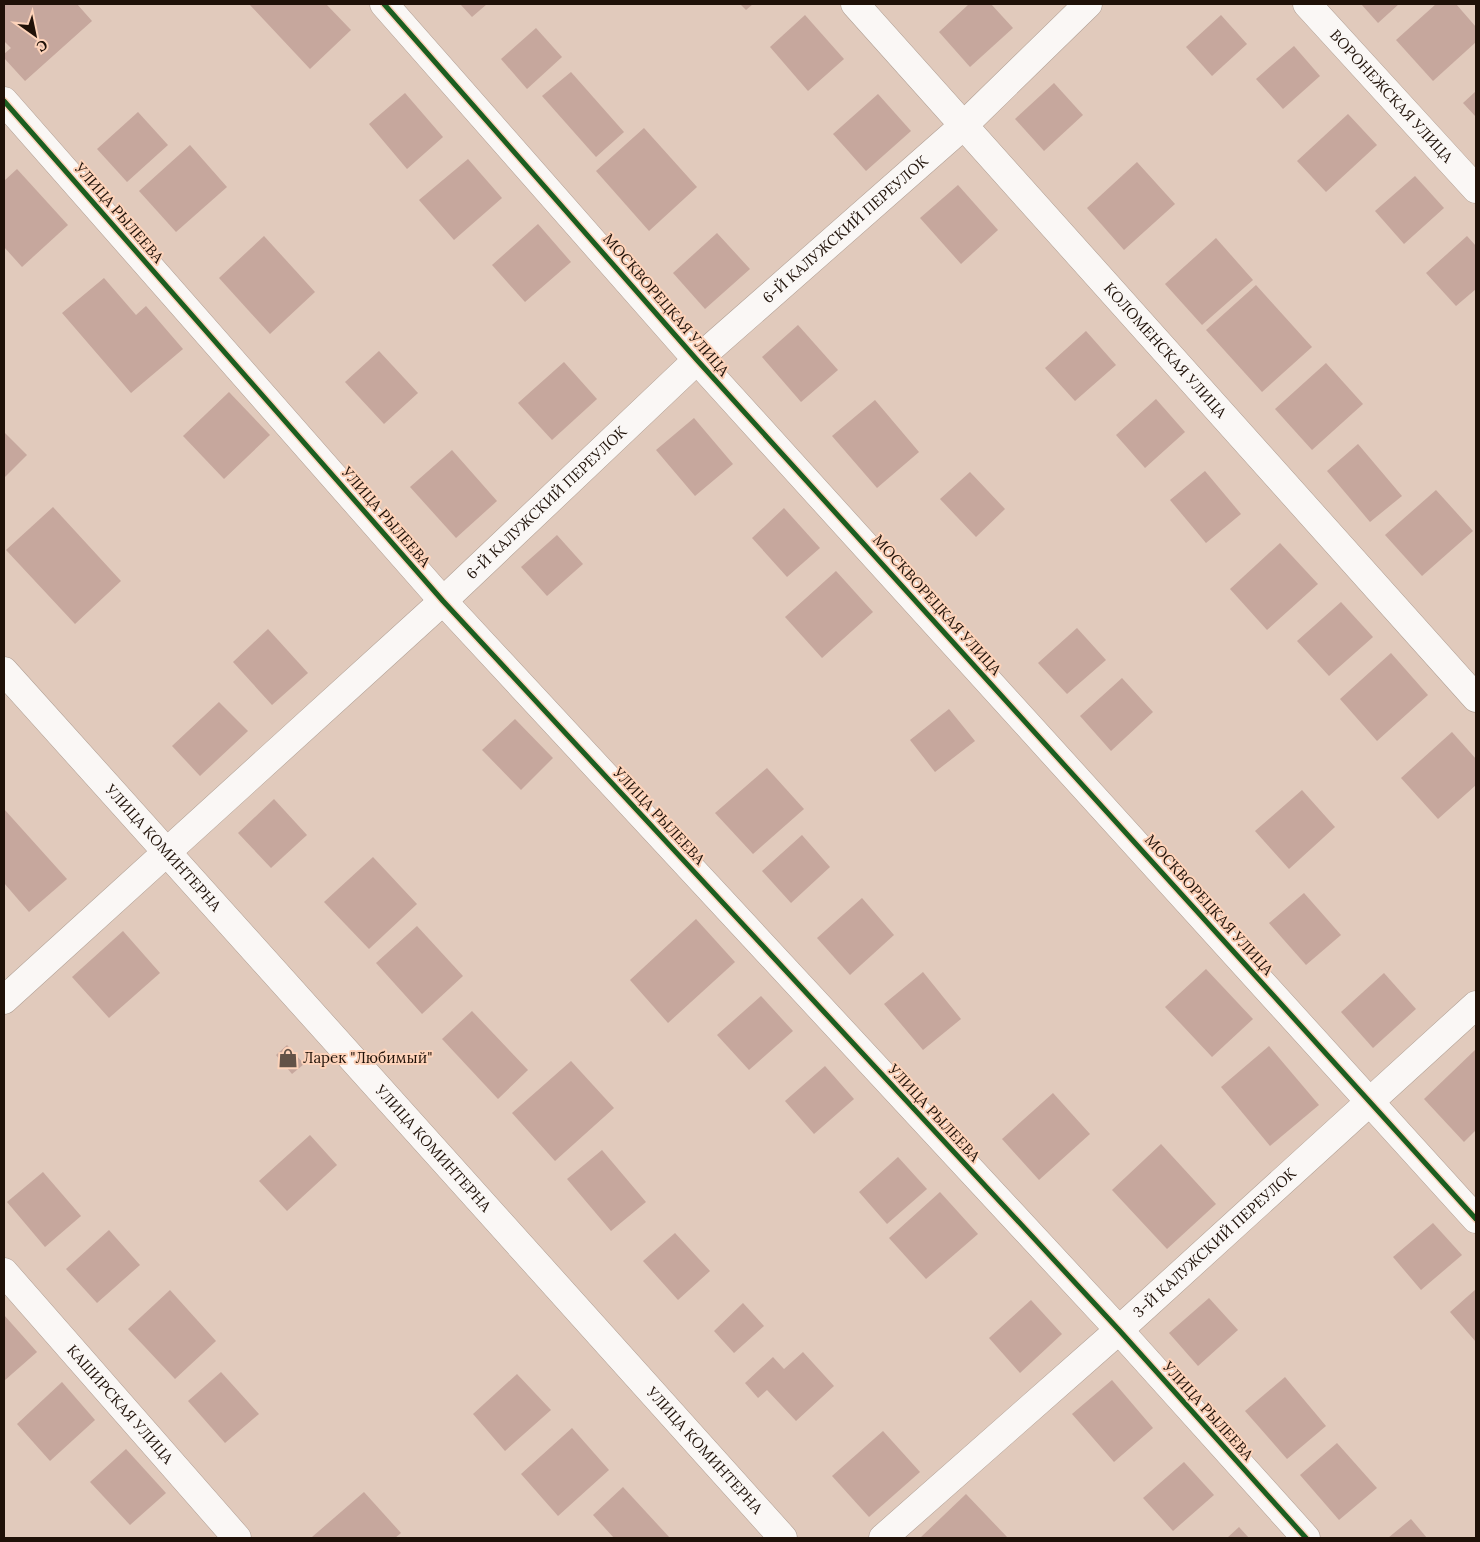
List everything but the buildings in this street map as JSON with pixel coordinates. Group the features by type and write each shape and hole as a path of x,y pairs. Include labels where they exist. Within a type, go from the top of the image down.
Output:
{"street":[{"name":"МОСКВОРЕЦКАЯ УЛИЦА","path":"384,4 697,360 1476,1219"},
{"name":"КОЛОМЕНСКАЯ УЛИЦА","path":"855,4 1476,698"},
{"name":"6-Й КАЛУЖСКИЙ ПЕРЕУЛОК","path":"4,1000 443,601 697,360 963,126 1088,4"},
{"name":"ВОРОНЕЖСКАЯ УЛИЦА","path":"1307,4 1476,189"},
{"name":"УЛИЦА РЫЛЕЕВА","path":"4,101 443,601 1119,1330 1306,1538"},
{"name":"УЛИЦА КОМИНТЕРНА","path":"4,671 783,1538"},
{"name":"3-Й КАЛУЖСКИЙ ПЕРЕУЛОК","path":"883,1538 1119,1330 1476,1005"},
{"name":"КАШИРСКАЯ УЛИЦА","path":"4,1272 237,1538"}],"cycle path":[{"path":"384,4 697,360 1476,1219"},
{"path":"4,101 443,601 1119,1330 1306,1538"}],"place":[{"name":"Ларек \"Любимый\"","path":"288,1058"}]}
